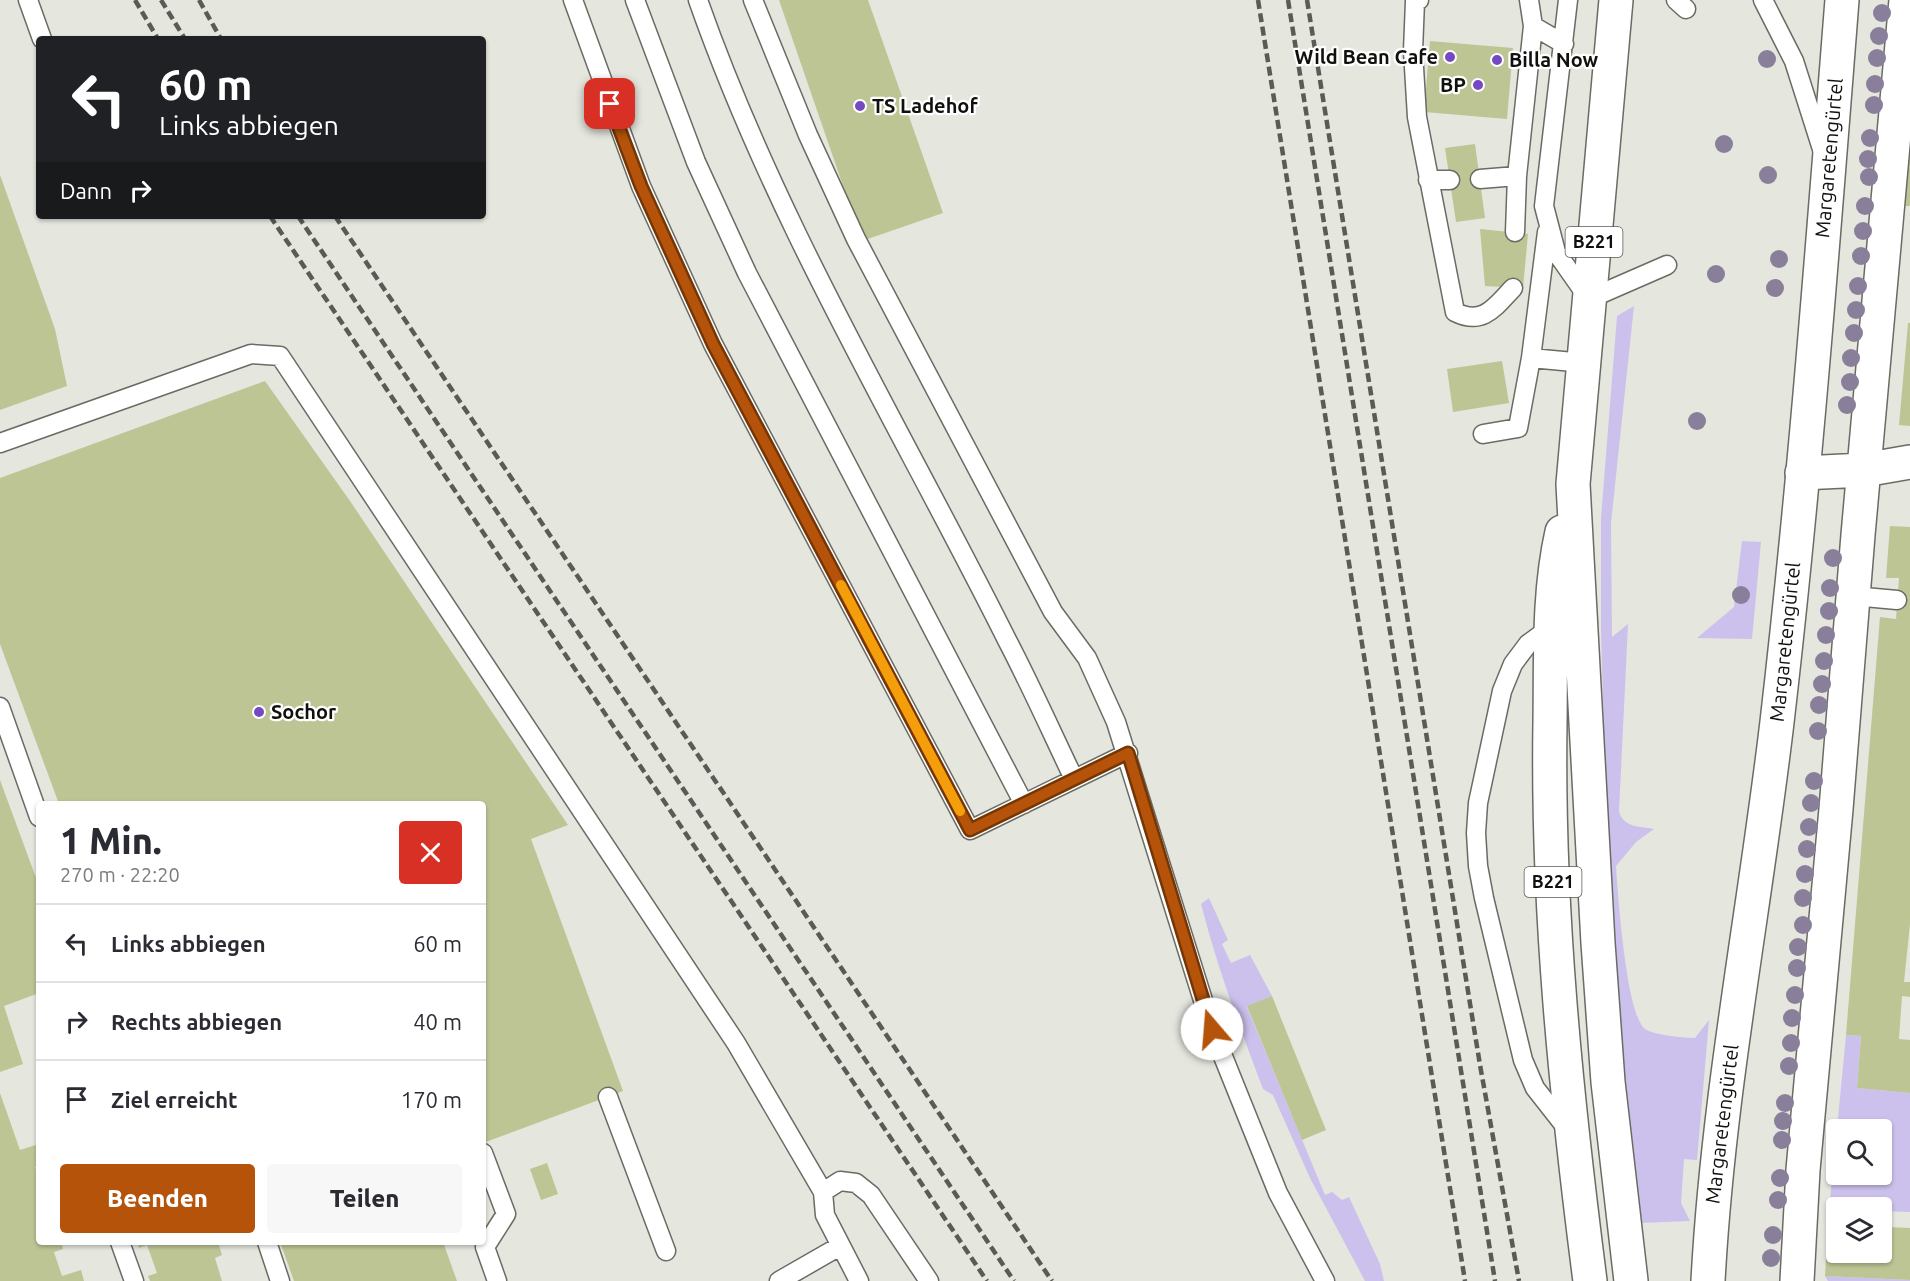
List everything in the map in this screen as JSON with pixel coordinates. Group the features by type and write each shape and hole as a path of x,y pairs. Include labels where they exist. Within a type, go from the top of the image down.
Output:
{"main road":[{"name":"B221","path":"1590,1281 1571,1133 1558,992 1550,789 1551,627 1556,561 1573,484 1616,0"},
{"name":"Margaretengürtel","path":"1708,1281 1712,1209 1724,1098 1768,792 1802,473 1842,0"},
{"path":"1797,1281 1803,1170 1906,0"},
{"path":"1802,473 1864,470 1910,462"},
{"name":"B221","path":"1573,484 1598,943 1609,1094 1631,1281"}],"lane":[{"path":"28,0 41,36"},
{"path":"573,0 641,186 713,344 970,830 1128,753"},
{"path":"635,0 696,162 747,273 1024,804"},
{"path":"699,0 751,134 800,242 1008,640 1074,779"},
{"path":"753,0 808,135 856,238 1053,612 1087,658 1128,753 1212,1029 1278,1193 1325,1281"},
{"path":"1419,0 1415,1 1414,62 1417,117 1455,312 1468,319 1488,314 1513,288"},
{"path":"1515,232 1517,176 1533,26 1529,0"},
{"path":"1568,0 1544,200 1548,228 1556,252 1589,299 1667,265"},
{"path":"1763,0 1794,61 1828,168"},
{"path":"1533,26 1564,44"},
{"path":"1479,179 1517,176"},
{"path":"1428,180 1450,180"},
{"path":"1483,434 1518,428 1531,358 1548,228"},
{"path":"0,443 251,354 280,356 736,1043 823,1192 825,1215 859,1281"},
{"path":"1531,358 1584,363"},
{"path":"1853,596 1897,600"},
{"path":"1551,627 1528,644 1513,664 1502,691 1478,803 1476,833 1478,866 1484,898 1522,1060 1535,1088 1571,1133"},
{"path":"0,706 36,808"},
{"path":"608,1097 666,1251"},
{"path":"486,1161 506,1214 486,1237"},
{"path":"823,1192 840,1181 856,1183 871,1195 929,1281"},
{"path":"121,1245 134,1281"},
{"path":"268,1245 280,1281"},
{"path":"480,1245 497,1281"},
{"path":"778,1281 840,1246"}],"shaded area":[{"path":"1634,306 1611,523 1612,637 1628,624 1619,812 1628,824 1654,829 1636,842 1616,866 1621,926 1633,1001 1638,1019 1645,1029 1677,1037 1695,1038 1709,1020 1697,1160 1684,1159 1681,1203 1690,1221 1640,1223 1630,1149 1620,1028 1604,739 1601,630 1601,518 1617,316"},
{"path":"1742,541 1761,542 1752,639 1697,638 1734,607"},
{"path":"1209,898 1228,940 1222,944 1231,963 1250,955 1272,996 1247,1007 1325,1195 1332,1192 1342,1200 1349,1197 1380,1264 1384,1281 1365,1281 1310,1178 1273,1095 1263,1089 1229,997 1207,928 1201,904"},
{"path":"1846,1035 1861,1036 1857,1088 1910,1093 1910,1212 1892,1211 1892,1197 1830,1197 1831,1185 1892,1185 1892,1119 1838,1119"},
{"path":"1825,1276 1910,1280 1910,1281 1828,1281"}],"building":[{"name":"TS Ladehof","path":"779,0 868,0 943,213 862,241"},
{"path":"1430,41 1513,48 1507,119 1424,112"},
{"path":"1475,144 1485,218 1456,222 1445,148"},
{"path":"1908,153 1910,153 1910,206 1904,206"},
{"path":"0,175 55,329 67,386 0,410"},
{"path":"1480,229 1528,234 1523,288 1485,286"},
{"path":"1908,323 1910,323 1910,426 1899,425"},
{"path":"1502,361 1509,403 1453,412 1447,369"},
{"name":"Sochor","path":"265,381 350,501 568,825 531,839 623,1091 486,1142 486,801 58,801 0,644 0,478"},
{"path":"1890,526 1910,527 1910,924 1904,982 1910,982 1910,997 1902,996 1899,1039 1910,1040 1910,1093 1857,1088 1861,1036 1846,1035 1880,617 1896,619 1899,578 1886,578"},
{"path":"0,780 36,878 36,994 4,1006 23,1064 0,1072"},
{"path":"1272,996 1326,1130 1302,1140 1247,1006"},
{"path":"0,1093 20,1150 36,1145 36,1245 62,1245 63,1249 54,1252 62,1276 81,1270 84,1281 0,1281"},
{"path":"547,1163 558,1194 541,1200 530,1169"},
{"path":"1892,1227 1910,1228 1910,1280 1825,1276 1826,1259 1826,1263 1892,1263"},
{"path":"147,1245 219,1245 222,1255 215,1258 222,1281 150,1281 148,1276 157,1273"},
{"path":"281,1245 444,1245 457,1281 294,1281"}],"railway":[{"path":"135,0 156,36"},
{"path":"161,0 183,36"},
{"path":"199,0 219,36"},
{"path":"1258,0 1465,1281"},
{"path":"1288,0 1495,1281"},
{"path":"1307,0 1480,1065 1519,1281"},
{"path":"272,219 987,1281"},
{"path":"300,219 1014,1281"},
{"path":"337,219 1052,1281"}],"slow traffic":[{"path":"841,585 960,811"}],"place":[{"name":"Wild Bean Cafe","path":"1450,57"},
{"name":"Billa Now","path":"1497,60"},
{"name":"BP","path":"1478,85"},
{"name":"TS Ladehof","path":"860,106"},
{"name":"Sochor","path":"259,712"}],"route":[{"path":"610,104 641,186 713,344 970,830 1128,753 1212,1029"}]}
